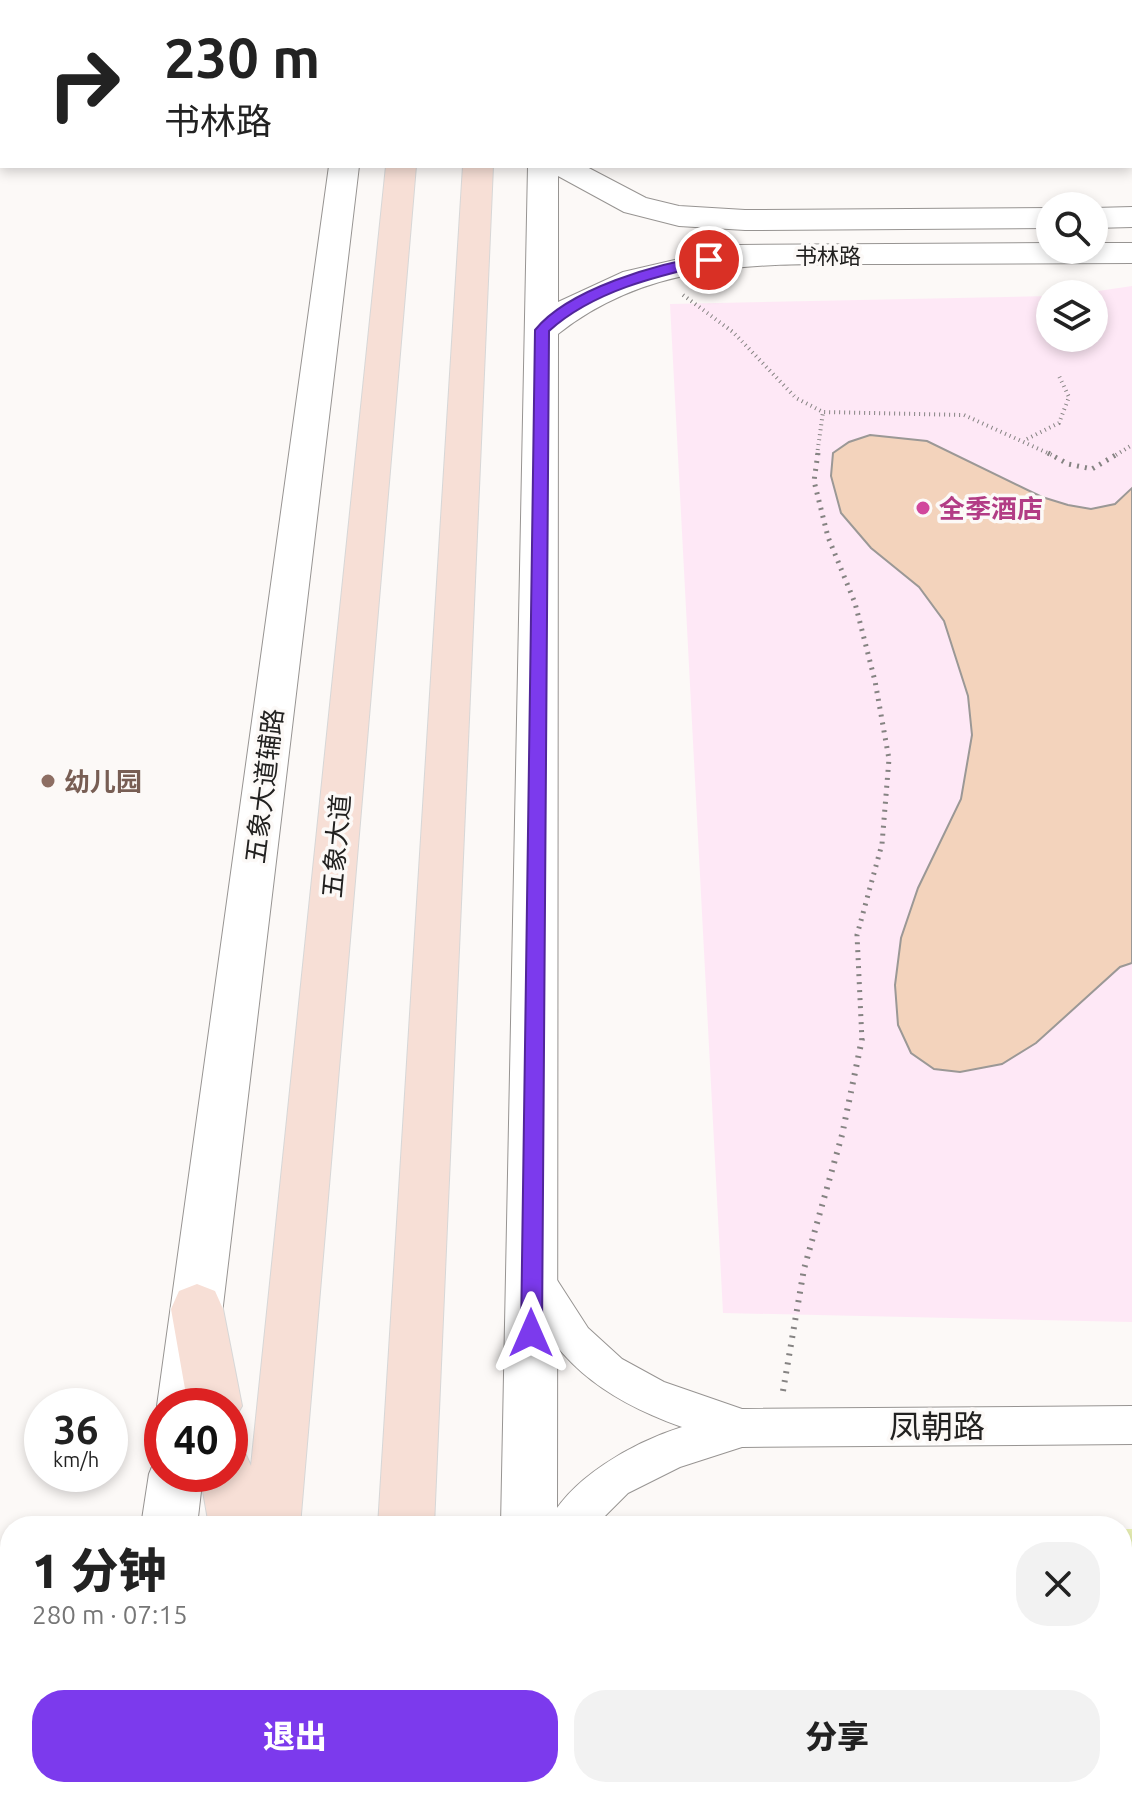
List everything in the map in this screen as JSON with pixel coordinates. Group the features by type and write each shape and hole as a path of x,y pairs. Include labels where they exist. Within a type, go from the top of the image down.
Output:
{"main road":[{"name":"五象大道","path":"273,1516 401,168"},
{"path":"407,1516 478,168"},
{"path":"197,1309 212,1388"},
{"path":"230,1492 235,1516"}],"street":[{"name":"五象大道辅路","path":"186,1388 344,168"},
{"path":"529,1516 543,168"},
{"name":"书林路","path":"566,168 635,205 679,216 745,220 1036,218"},
{"path":"1108,218 1132,217"},
{"path":"745,220 751,255"},
{"name":"书林路","path":"542,330 567,307 679,264 751,255 1132,253"},
{"path":"532,1274 576,1343 624,1382 676,1406 759,1428"},
{"name":"凤朝路","path":"759,1428 1132,1425"},
{"path":"577,1516 614,1479 674,1449 759,1428"},
{"path":"170,1516 174,1492"}],"path":[{"path":"653,273 733,332 796,398 823,412 964,415 1026,440 1068,464 1092,469 1132,445"},
{"path":"1026,440 1059,423 1069,397 1059,376"},
{"path":"759,1428 842,1135 863,1035 857,935 882,844 889,759 875,681 855,603 828,537 814,481 823,412"}],"shaded area":[{"path":"1132,286 1132,1322 723,1313 670,304 1036,296 1036,352 1108,352 1108,290"}],"building":[{"path":"870,435 927,441 1042,497 1068,505 1091,509 1115,504 1132,488 1132,963 1120,967 1036,1043 1002,1064 960,1072 934,1069 911,1053 898,1025 895,985 901,938 918,888 961,799 972,735 968,696 944,621 919,587 871,548 841,513 831,476 833,453 849,442"}],"place":[{"name":"全季酒店","path":"923,508"},
{"name":"幼儿园","path":"48,781"}],"route":[{"path":"531,1333 542,330 567,307 595,295 679,264 709,260"}]}
